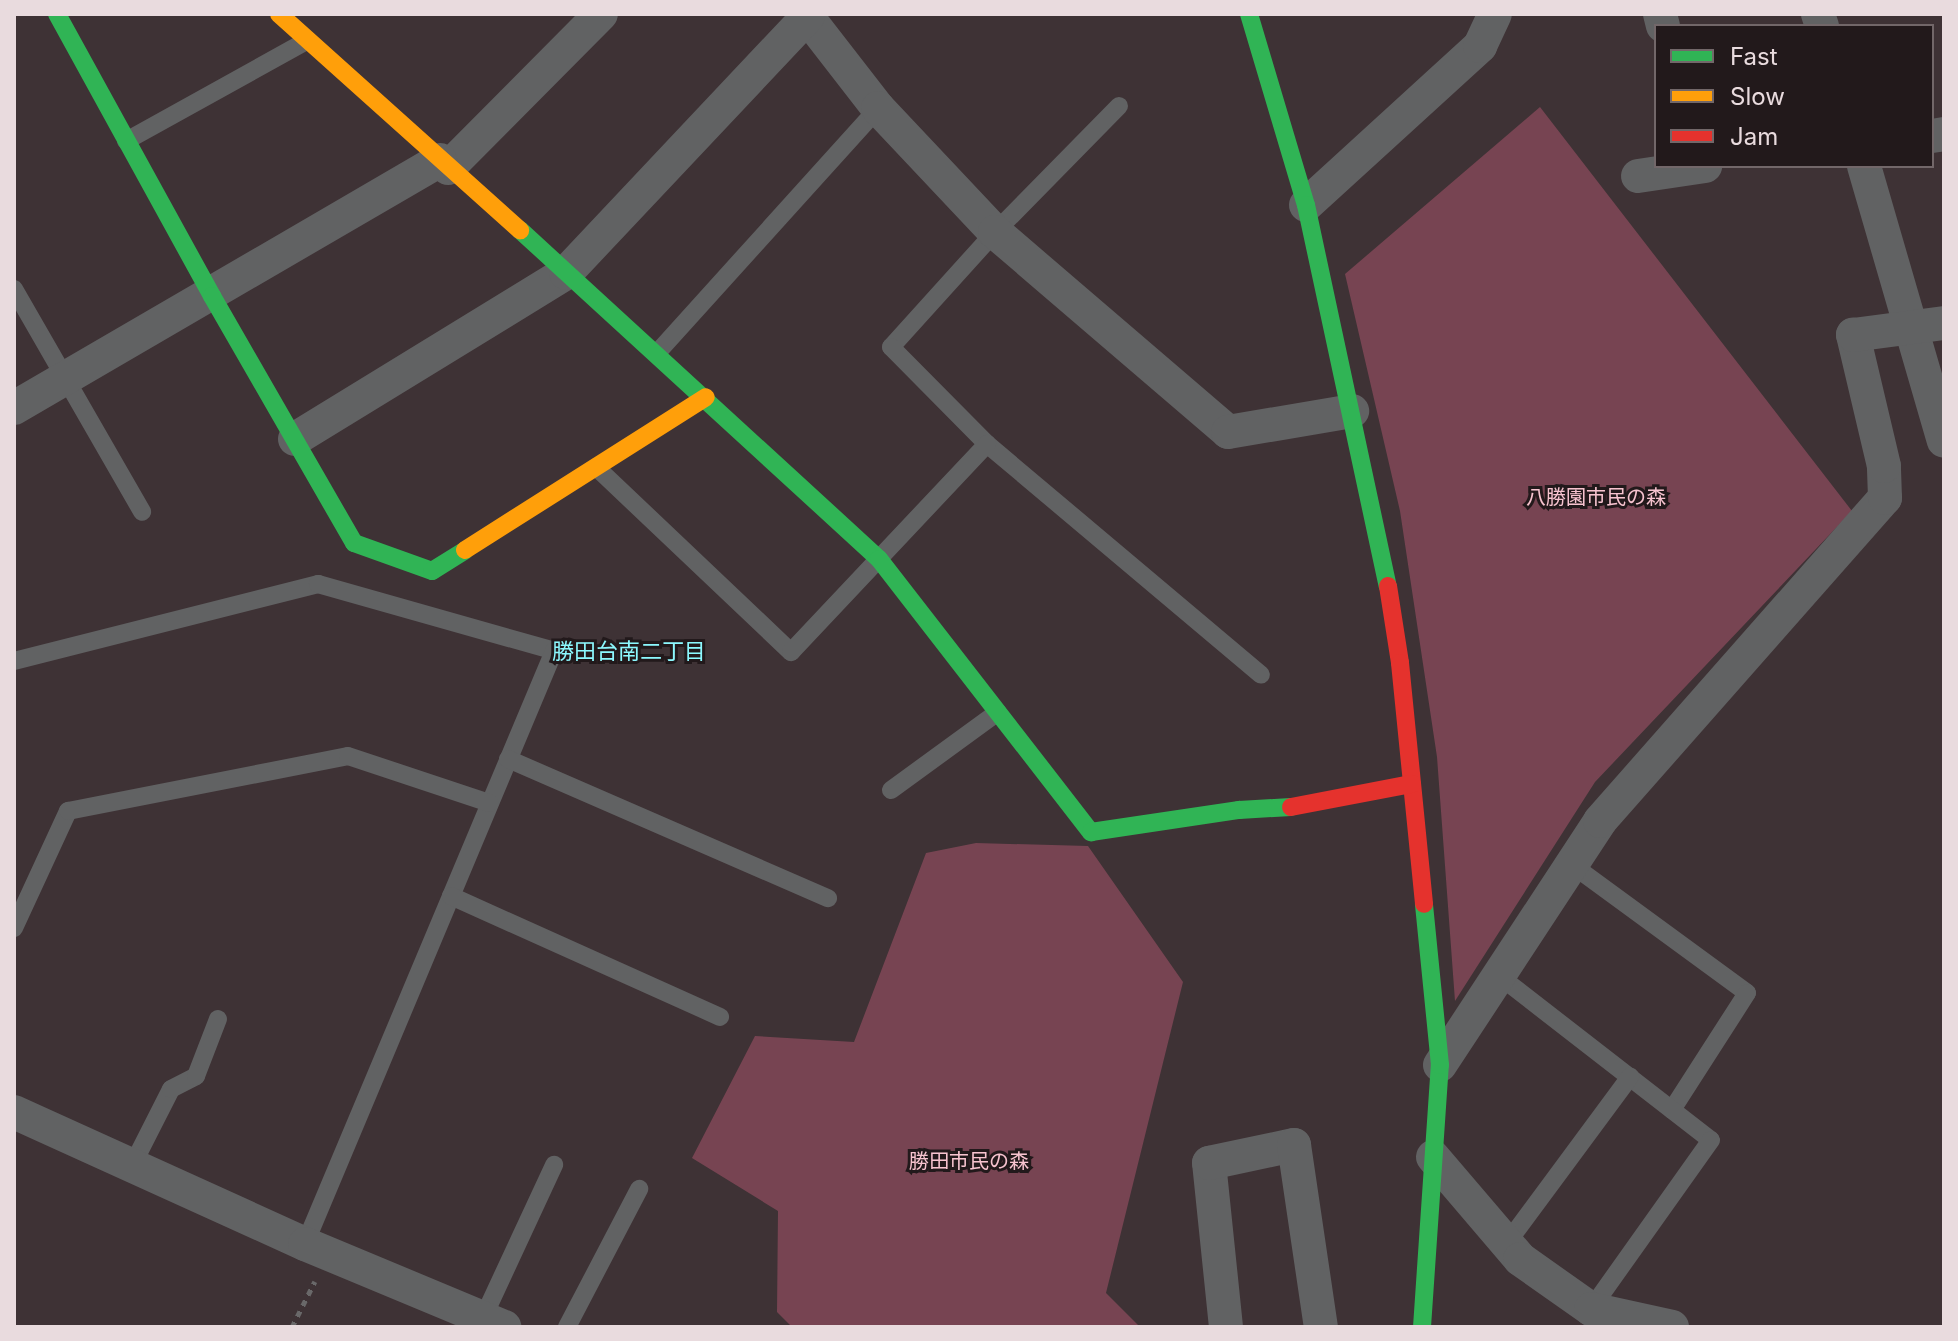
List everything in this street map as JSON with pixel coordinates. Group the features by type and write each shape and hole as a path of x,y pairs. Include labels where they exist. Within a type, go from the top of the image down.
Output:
{"street":[{"path":"57,14 212,296 354,543 432,571 706,397"},
{"path":"279,14 706,397 879,559 1091,832 1239,810 1281,809 1412,784"},
{"path":"14,408 444,164 601,14"},
{"path":"1249,14 1306,205 1379,533 1400,663 1440,1065 1422,1327"},
{"path":"1306,205 1480,46 1495,14"},
{"path":"295,439 566,273 808,15 878,108 995,232 1228,432 1352,411"},
{"path":"1638,176 1692,168"},
{"path":"1865,168 1944,441"},
{"path":"1440,1065 1600,821 1885,498 1884,466 1853,335 1944,323"},
{"path":"14,1112 316,1249 494,1323"},
{"path":"1226,1327 1209,1163 1294,1145 1321,1327"},
{"path":"1433,1157 1520,1259 1591,1309 1672,1327"}],"lane":[{"path":"126,141 308,40"},
{"path":"1119,106 995,232 891,347 987,444 1261,675"},
{"path":"657,353 878,108"},
{"path":"14,289 142,512"},
{"path":"596,467 791,652 987,444"},
{"path":"14,661 318,584 554,651 451,896 316,1249"},
{"path":"891,790 998,712"},
{"path":"14,928 68,811 348,756 489,803"},
{"path":"508,759 828,898"},
{"path":"1571,864 1747,993 1672,1110"},
{"path":"451,896 720,1017"},
{"path":"1498,975 1711,1140 1591,1309"},
{"path":"132,1166 171,1089 196,1076 218,1019"},
{"path":"1507,1243 1630,1077"},
{"path":"494,1323 554,1165"},
{"path":"567,1327 639,1189"}],"path":[{"path":"292,1327 316,1249"}],"green space":[{"name":"八勝園市民の森","path":"1540,107 1852,511 1595,782 1455,1001 1437,757 1400,511 1345,274"},
{"name":"勝田市民の森","path":"976,843 1088,846 1183,982 1106,1293 1140,1327 792,1327 777,1312 778,1211 692,1158 755,1036 854,1042 926,853"}],"traffic: fast":[{"path":"57,14 212,296 354,543 432,571 465,550"},
{"path":"1249,14 1306,205 1388,586"},
{"path":"520,230 879,559 1091,832 1239,810 1291,807"},
{"path":"1422,1327 1440,1065 1424,904"}],"traffic: slow":[{"path":"279,14 520,230"},
{"path":"465,550 706,397"}],"traffic: jam":[{"path":"1388,586 1400,663 1424,904"},
{"path":"1291,807 1412,784"}],"district":[{"name":"勝田台南二丁目","path":"629,652"}]}
